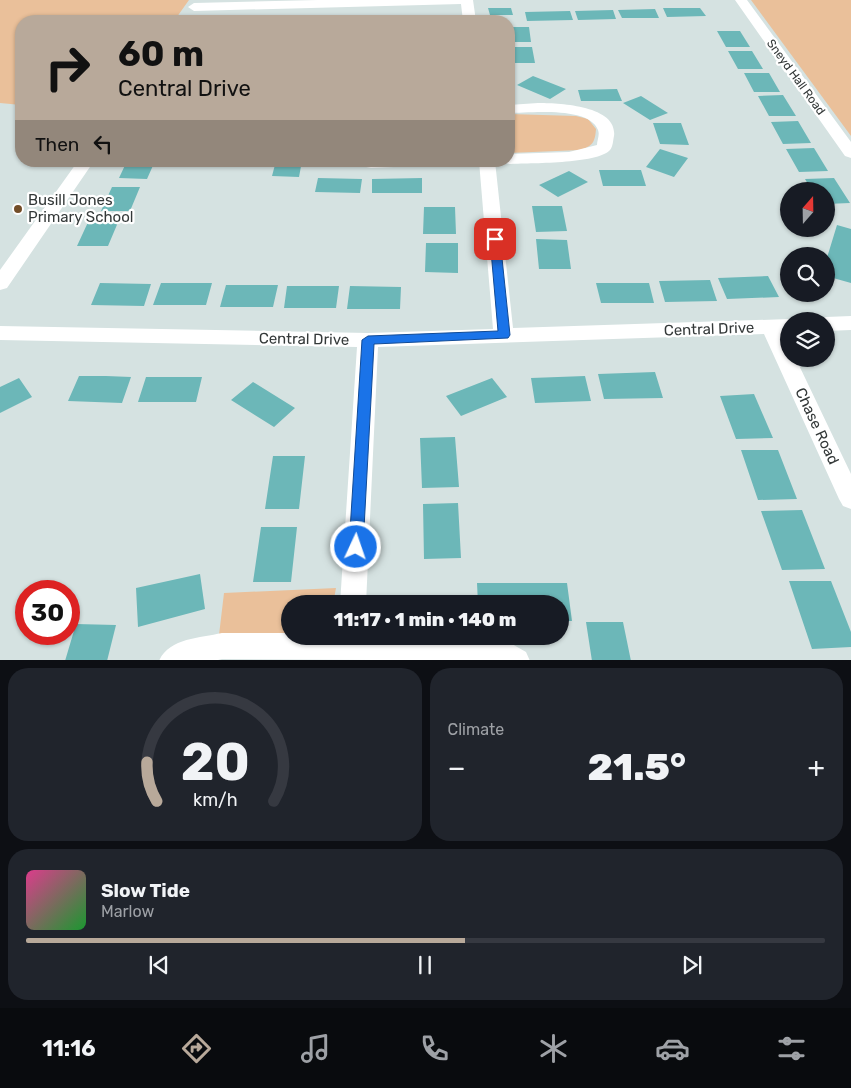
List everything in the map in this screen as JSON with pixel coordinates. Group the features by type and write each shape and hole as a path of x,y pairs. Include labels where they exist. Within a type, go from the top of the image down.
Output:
{"street":[{"path":"194,7 465,0 468,15"},
{"name":"Sneyd Hall Road","path":"741,0 851,153"},
{"path":"515,109 550,108 577,110 598,117 605,127 608,138 604,148 586,155 567,158 515,159"},
{"path":"0,284 82,167"},
{"path":"488,167 504,335"},
{"path":"835,324 851,323"},
{"name":"Central Drive","path":"0,333 368,340 780,327"},
{"path":"354,595 368,340"},
{"name":"Chase Road","path":"797,367 851,498"},
{"path":"174,660 180,655 222,646 492,648 516,660"}],"shaded area":[{"path":"0,0 189,0 178,15 15,15 15,104 0,103"},
{"path":"751,0 851,0 851,136"},
{"path":"515,114 576,116 588,119 596,129 595,137 591,145 580,150 515,153"},
{"path":"336,588 335,595 281,595 281,637 219,635 224,593"}],"building":[{"path":"488,8 511,8 513,15 490,15"},
{"path":"663,8 700,8 706,16 667,17"},
{"path":"655,9 659,18 622,18 618,10"},
{"path":"613,10 616,19 578,20 575,11"},
{"path":"570,11 573,20 527,21 525,12"},
{"path":"515,27 529,27 531,42 515,42"},
{"path":"717,31 740,31 750,47 726,47"},
{"path":"515,47 532,47 535,63 515,63"},
{"path":"728,51 752,51 763,69 738,69"},
{"path":"744,73 769,73 780,92 754,92"},
{"path":"533,76 566,89 550,99 517,85"},
{"path":"617,89 622,101 581,101 578,90"},
{"path":"783,95 796,116 769,116 758,96"},
{"path":"641,96 668,113 650,120 623,103"},
{"path":"798,121 811,143 783,144 771,122"},
{"path":"653,123 681,123 689,145 660,144"},
{"path":"814,148 828,171 799,172 786,149"},
{"path":"660,149 688,158 674,177 646,167"},
{"path":"124,167 152,167 147,179 119,178"},
{"path":"274,167 301,167 299,177 272,176"},
{"path":"599,170 641,170 646,186 603,186"},
{"path":"569,171 588,182 558,197 539,185"},
{"path":"318,178 362,179 360,193 315,192"},
{"path":"422,178 422,193 372,193 372,179"},
{"path":"834,178 850,203 835,204 835,182 807,182 805,179"},
{"path":"112,187 140,187 130,211 101,211"},
{"path":"532,206 562,206 567,231 536,232"},
{"path":"424,207 455,207 456,234 423,234"},
{"path":"89,220 119,220 108,246 77,246"},
{"path":"837,225 851,229 851,283 835,279 835,247 830,247 833,238 835,238"},
{"path":"536,239 567,240 571,269 539,269"},
{"path":"426,243 458,243 458,273 425,272"},
{"path":"768,276 779,297 727,299 718,278"},
{"path":"710,280 717,301 665,302 659,281"},
{"path":"100,283 151,284 144,306 91,305"},
{"path":"161,283 212,283 206,305 153,305"},
{"path":"596,283 649,283 654,303 601,303"},
{"path":"226,285 278,285 273,307 220,307"},
{"path":"287,286 339,286 336,308 284,308"},
{"path":"350,286 401,287 400,309 347,309"},
{"path":"655,372 663,398 604,399 598,374"},
{"path":"79,376 131,377 122,403 68,401"},
{"path":"585,376 591,401 535,403 531,378"},
{"path":"146,377 202,377 196,402 138,402"},
{"path":"19,378 32,397 0,413 0,387"},
{"path":"492,378 507,397 461,416 446,396"},
{"path":"253,382 295,408 274,427 231,400"},
{"path":"754,394 773,438 736,439 720,396"},
{"path":"455,437 459,487 422,488 420,438"},
{"path":"741,450 778,450 797,499 758,500"},
{"path":"273,456 305,456 299,509 265,509"},
{"path":"458,503 461,558 424,559 423,504"},
{"path":"802,510 825,569 782,570 761,511"},
{"path":"261,527 297,527 291,582 253,582"},
{"path":"200,574 205,609 138,627 136,588"},
{"path":"789,581 831,581 851,632 851,647 812,649"},
{"path":"477,583 567,583 569,595 478,595"},
{"path":"569,598 572,621 569,621"},
{"path":"586,622 623,622 631,660 592,660"},
{"path":"80,624 116,625 107,660 65,660 70,645 80,645"}],"place":[{"name":"Busill Jones Primary School","path":"18,209"}],"route":[{"path":"356,547 368,340 504,335 495,239"}]}
